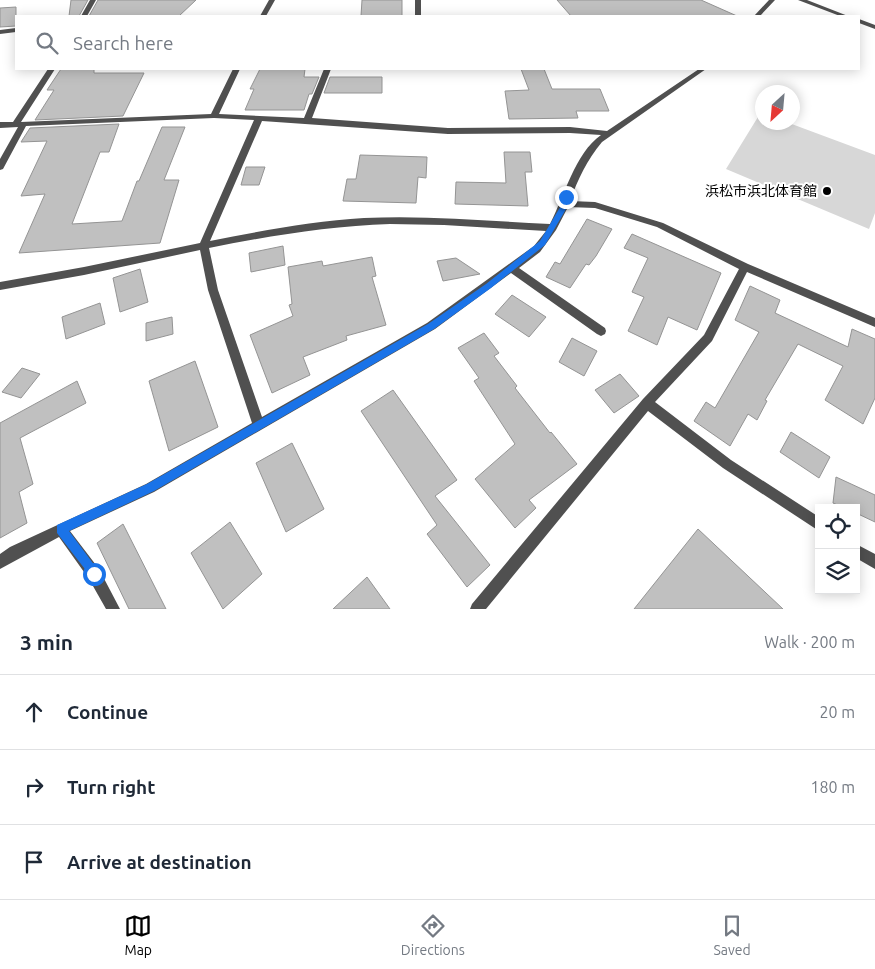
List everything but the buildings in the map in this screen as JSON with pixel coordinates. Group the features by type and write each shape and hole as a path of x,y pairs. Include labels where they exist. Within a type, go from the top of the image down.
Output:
{"street":[{"path":"84,15 92,0"},
{"path":"264,15 272,0"},
{"path":"418,0 418,15"},
{"path":"758,15 772,0"},
{"path":"801,0 842,15"},
{"path":"860,22 875,28"},
{"path":"0,32 15,30"},
{"path":"0,167 20,123 50,70"},
{"path":"214,116 236,70"},
{"path":"307,120 328,70"},
{"path":"0,562 15,552 61,529 150,488 431,326 512,268 543,243 565,204 572,184 586,156 606,133 701,70"},
{"path":"0,125 214,116 307,120 414,129 570,130 606,133"},
{"path":"259,118 204,245 214,290 259,425"},
{"path":"565,204 595,205 660,225 745,267 875,323"},
{"path":"0,286 136,261 204,245 337,224 447,222 553,228"},
{"path":"477,609 648,403 708,338 745,267"},
{"path":"512,268 601,331"},
{"path":"648,403 727,464 815,522"},
{"path":"61,529 94,574 113,609"},
{"path":"860,553 875,562"}],"shaded area":[{"name":"浜松市浜北体育館","path":"755,122 755,130 800,130 800,127 875,155 875,213 869,229 726,169"}],"place":[{"name":"浜松市浜北体育館","path":"827,191"}],"route":[{"path":"94,574 61,529 150,488 431,326 537,249 553,228 565,204 566,197"}]}
